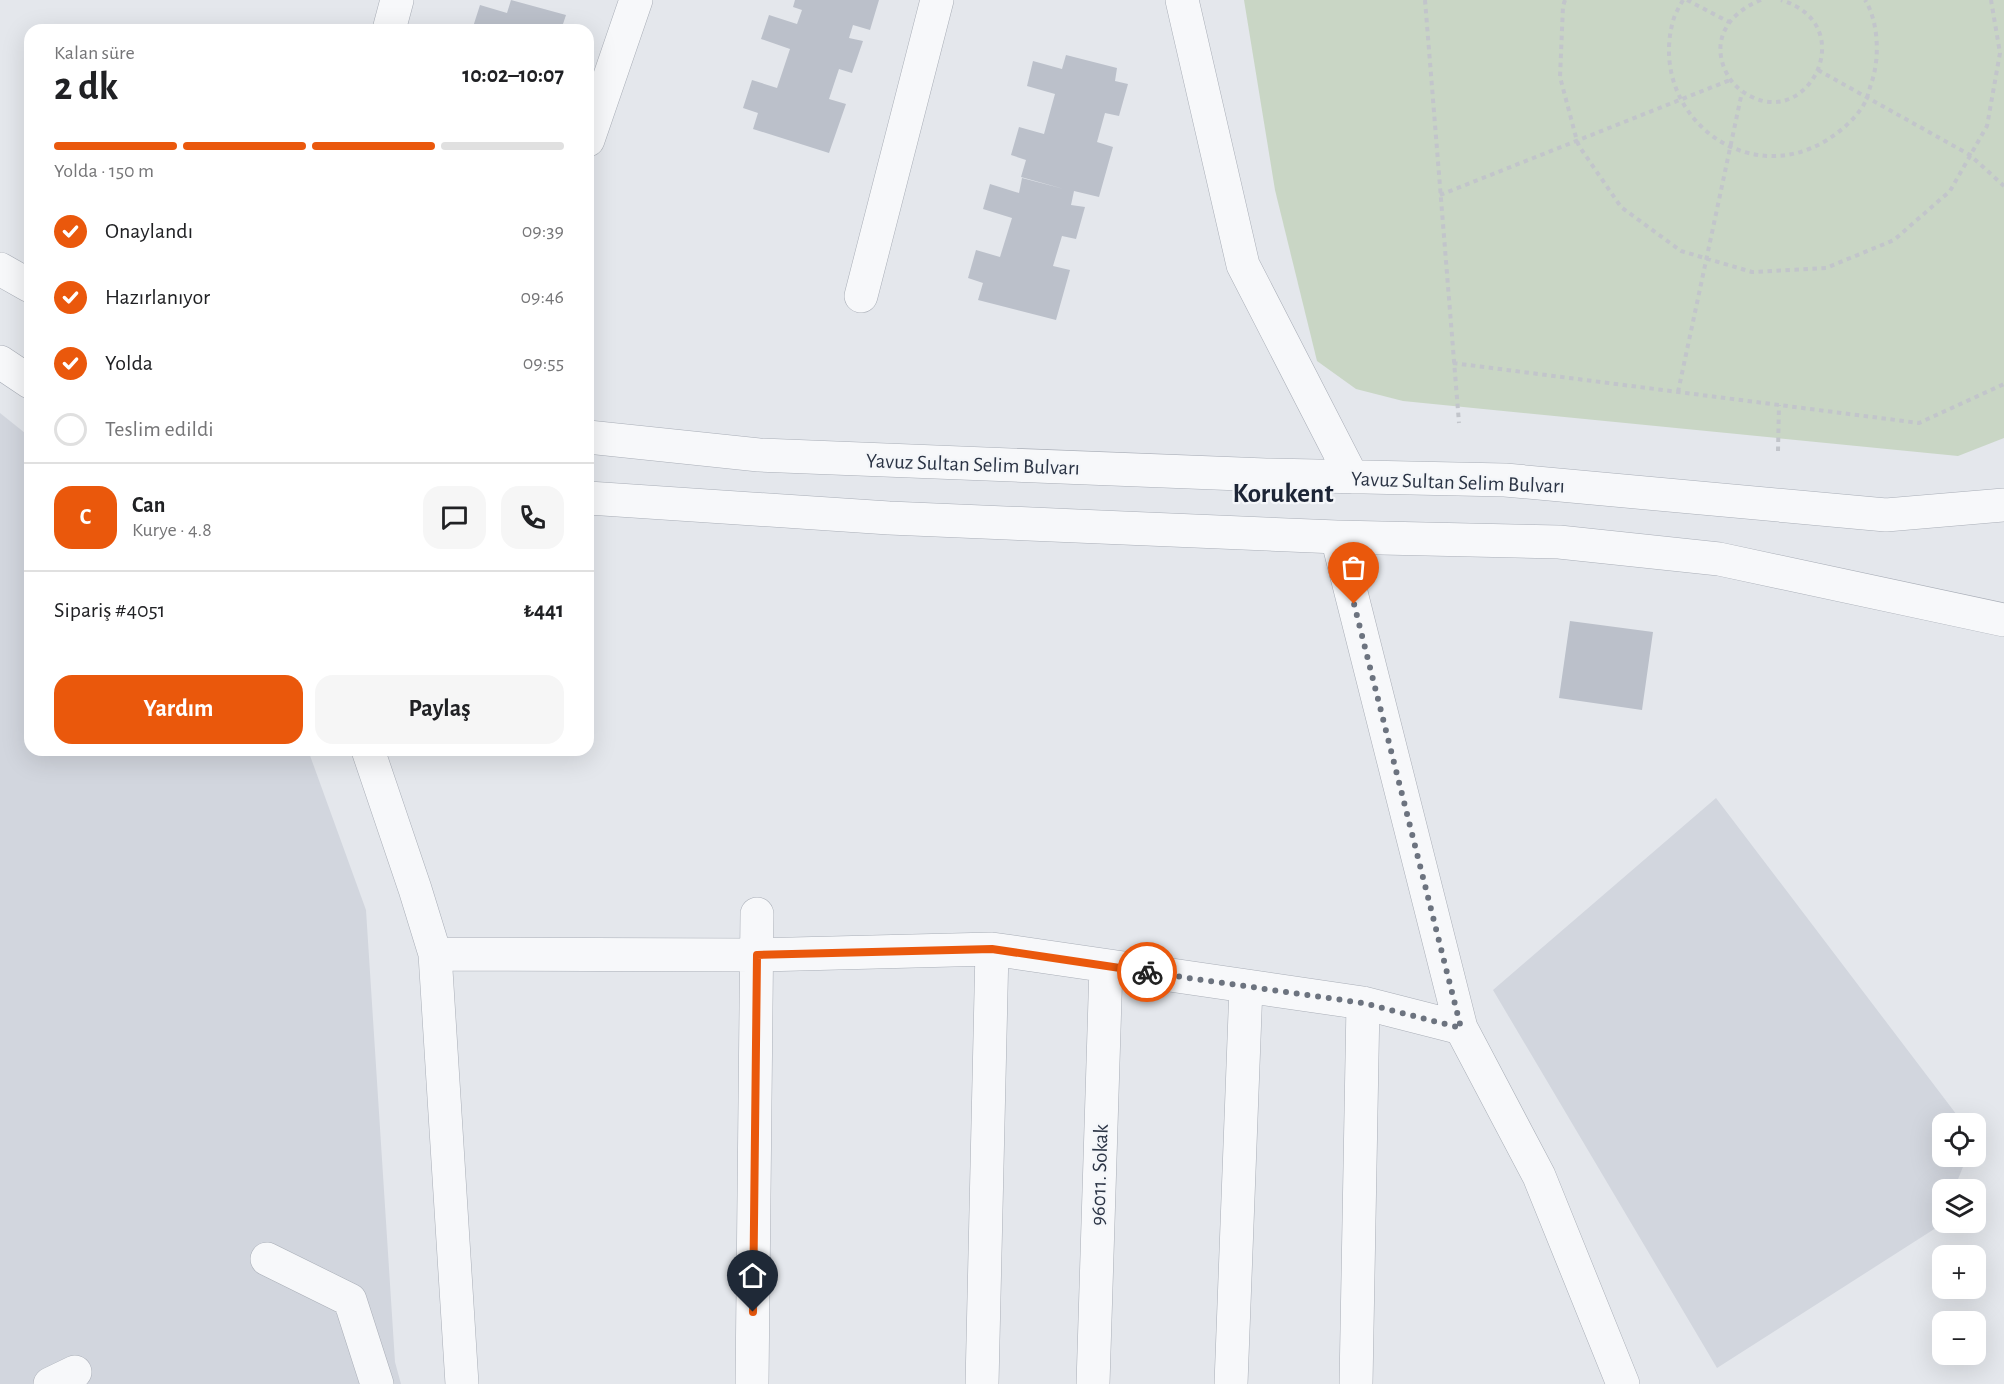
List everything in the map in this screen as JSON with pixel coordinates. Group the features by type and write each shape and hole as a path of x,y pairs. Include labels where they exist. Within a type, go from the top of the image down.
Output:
{"street":[{"path":"391,24 397,0"},
{"path":"594,122 636,0"},
{"path":"861,296 937,0"},
{"path":"1182,0 1243,265 1352,477"},
{"path":"0,269 24,283"},
{"path":"0,362 24,378"},
{"name":"Yavuz Sultan Selim Bulvarı","path":"594,438 759,455 1352,477 1505,480 1886,515 2004,505"},
{"path":"594,498 889,518 1337,537 1558,542 1719,559 2004,620"},
{"path":"1337,537 1461,1028 1539,1176 1623,1384"},
{"path":"370,756 435,954 462,1384"},
{"path":"752,1384 757,914"},
{"path":"435,954 757,955 992,949 1363,1003 1461,1028"},
{"path":"982,1384 992,949"},
{"name":"96011. Sokak","path":"1092,1384 1106,966"},
{"path":"1231,1384 1246,986"},
{"path":"1356,1384 1363,1003"},
{"path":"267,1259 350,1300 377,1384"}],"path":[{"path":"1425,0 1459,423"},
{"path":"1565,0 1560,77 1579,146 1621,207 1681,251 1752,272 1826,268 1894,240 1950,191 1987,126 2000,53 1991,0"},
{"path":"1683,0 1673,20 1668,55 1674,88 1691,117 1716,140 1746,153 1780,156 1813,149 1841,131 1863,105 1876,72 1877,37 1864,0"},
{"path":"1687,0 1729,23"},
{"path":"1761,0 1746,6 1733,17 1724,32 1720,48 1722,65 1730,80 1742,92 1757,99 1773,102 1790,98 1804,90 1816,77 1822,61 1822,44 1818,28 1808,14 1794,4 1781,0"},
{"path":"1818,70 1971,155 2004,186"},
{"path":"1440,195 1730,80"},
{"path":"1678,392 1742,92"},
{"path":"1453,363 1918,423 2004,384"},
{"path":"1778,451 1779,405"}],"shaded area":[{"path":"0,413 24,432 24,756 310,756 366,910 395,1362 401,1384 0,1384"},
{"path":"1716,798 1955,1113 1932,1113 1932,1167 1963,1167 1958,1179 1932,1179 1932,1230 1717,1368 1493,990"}],"green space":[{"path":"1244,0 2004,0 2004,438 1958,456 1403,401 1356,389 1317,361 1275,190"}],"building":[{"path":"511,0 566,15 563,24 474,24 480,5 507,13"},
{"path":"795,0 879,0 870,30 853,25 849,38 863,41 852,73 839,69 829,99 846,104 829,153 753,129 758,113 743,108 752,80 777,88 790,49 761,39 769,15 797,24 802,10 793,7"},
{"path":"1066,55 1117,68 1115,81 1128,84 1119,116 1105,113 1097,142 1113,147 1099,197 1074,191 1071,205 1085,207 1076,239 1062,236 1053,266 1070,270 1056,320 978,300 983,283 968,278 976,250 1000,257 1012,218 983,209 990,184 1019,193 1022,178 1064,189 1021,177 1026,160 1011,155 1019,127 1044,134 1055,94 1027,86 1033,61 1062,69"},
{"path":"1570,621 1653,632 1642,710 1559,698"}],"way so far":[{"path":"1147,972 1363,1003 1461,1028 1354,604"}],"district":[{"name":"Korukent","path":"1283,493"}],"route":[{"path":"753,1312 757,955 992,949 1147,972"}]}
